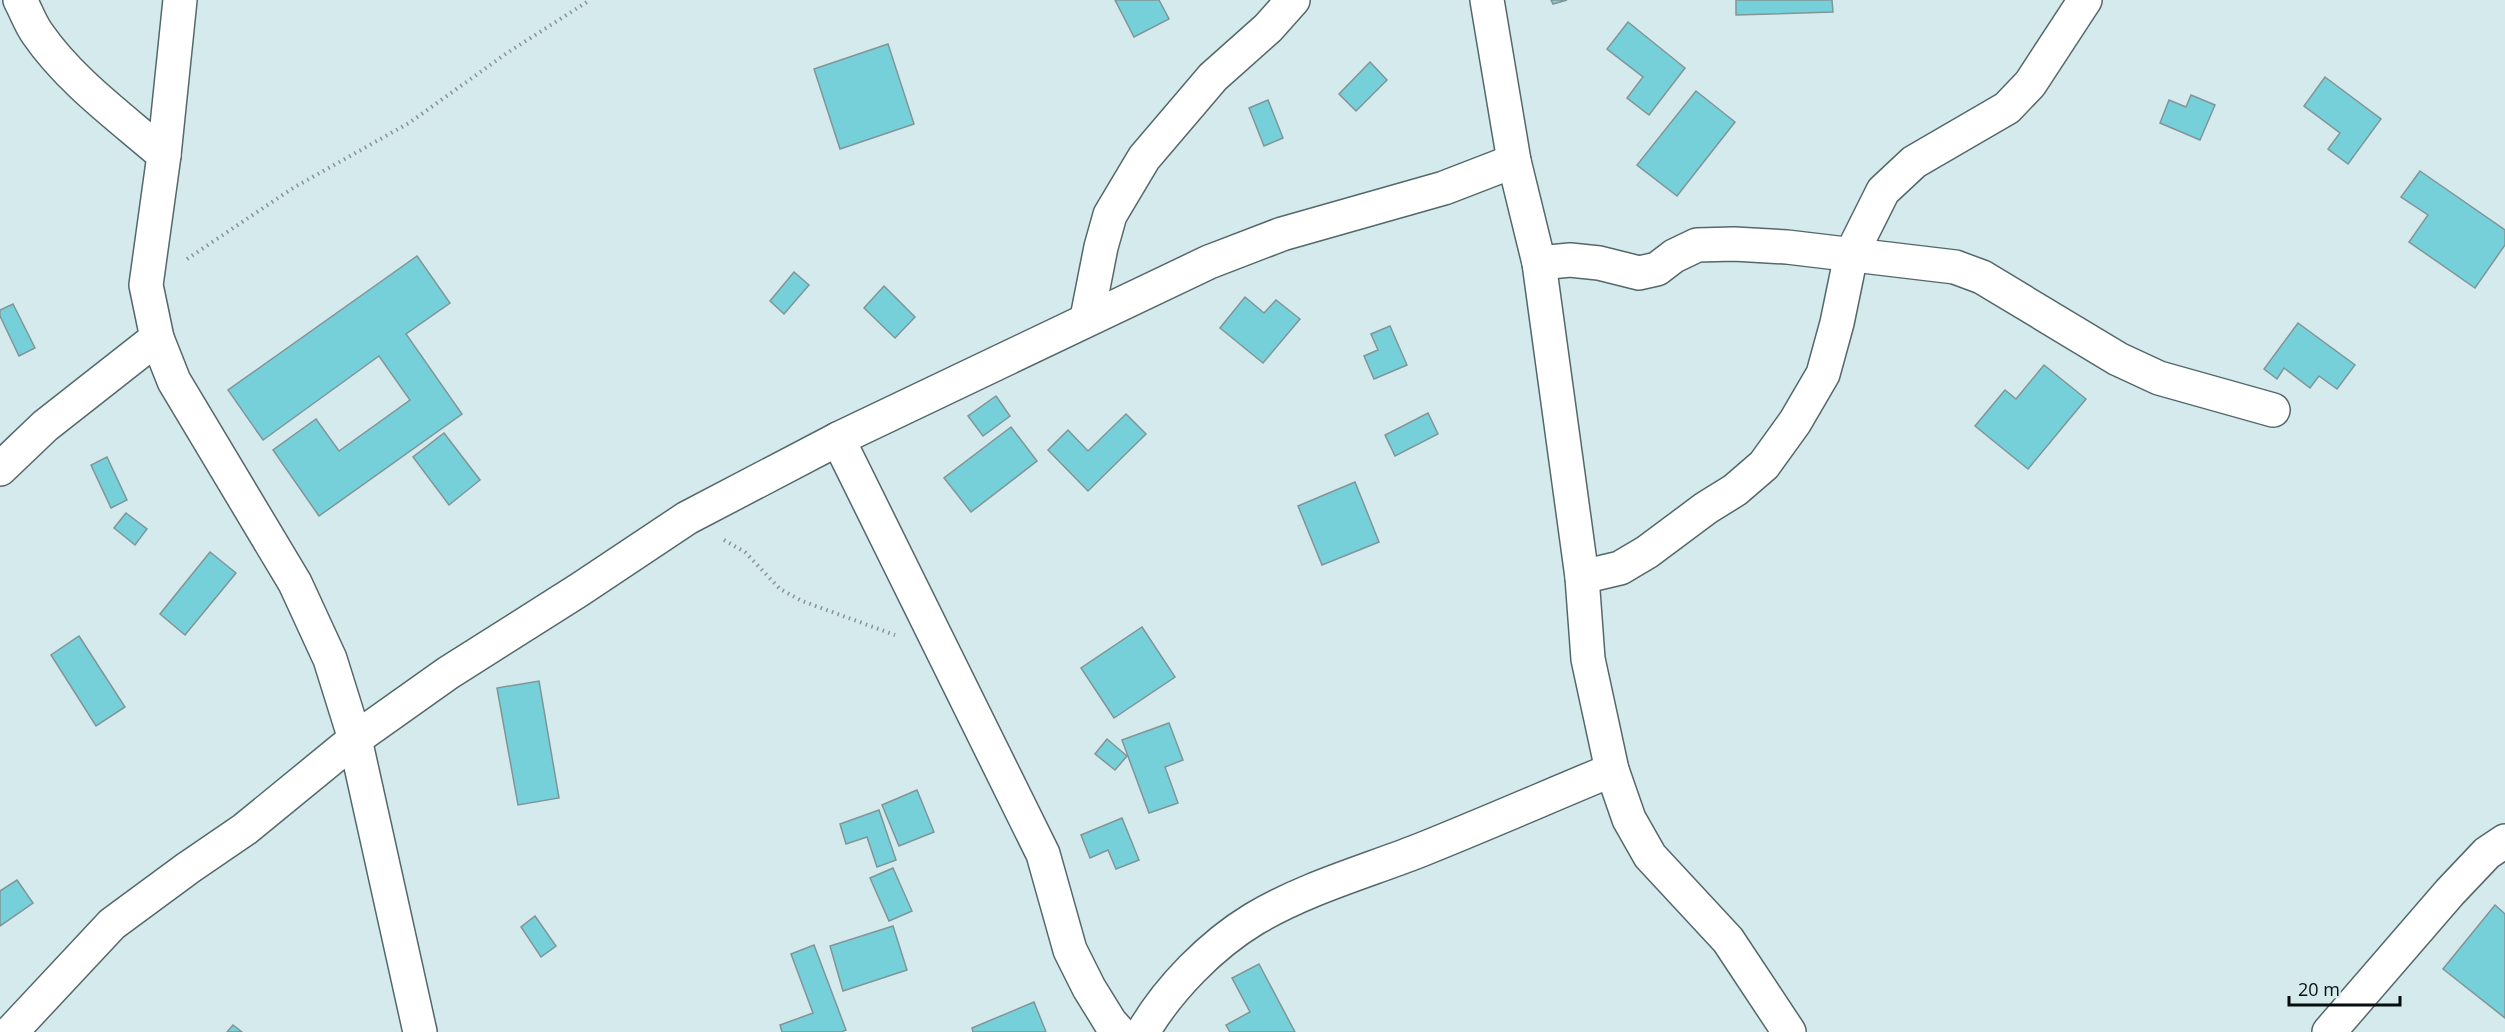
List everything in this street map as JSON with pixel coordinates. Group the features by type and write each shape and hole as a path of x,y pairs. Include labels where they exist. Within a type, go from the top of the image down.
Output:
{"street":[{"path":"20,0 36,32 60,62 87,89 164,155"},
{"path":"180,0 164,155 146,285 157,338 174,381 295,583 330,659 355,739 420,1032"},
{"path":"1088,318 1101,248 1110,215 1144,158 1213,77 1268,28 1293,0"},
{"path":"1487,0 1514,161 1539,263 1582,577 1588,659 1612,770 1629,819 1650,856 1728,940 1789,1032"},
{"path":"1582,577 1620,568 1647,552 1706,508 1735,490 1764,465 1795,422 1823,374 1837,323 1851,255 1883,191 1914,162 2007,108 2030,84 2085,0"},
{"path":"11,1032 112,924 245,829 355,739 448,673 687,518 838,439 1209,262 1282,234 1444,188 1514,161"},
{"path":"1539,263 1570,260 1599,263 1639,273 1657,268 1674,256 1697,245 1734,244 1786,247 1955,267 1982,277 2118,359 2159,378 2273,410"},
{"path":"0,469 45,426 157,338"},
{"path":"838,439 1043,854 1070,950 1089,988 1110,1023 1119,1032"},
{"path":"1143,1032 1156,1010 1202,959 1254,919 1322,887 1417,851 1612,770"},
{"path":"2329,1032 2450,892 2487,853 2505,841"}],"path":[{"path":"146,285 293,188 409,123 507,53 590,0"},
{"path":"687,518 745,552 780,589 802,601 945,654"}],"building":[{"path":"1115,0 1159,0 1169,19 1134,37"},
{"path":"1551,0 1567,0 1553,4"},
{"path":"1736,0 1832,0 1833,12 1736,15"},
{"path":"1628,22 1685,68 1649,115 1627,98 1643,77 1607,49"},
{"path":"888,44 914,124 840,149 814,69"},
{"path":"1370,62 1387,80 1356,111 1339,94"},
{"path":"2325,77 2381,119 2348,164 2328,149 2340,133 2304,106"},
{"path":"1696,91 1735,122 1677,196 1637,165"},
{"path":"2191,95 2215,105 2200,140 2160,123 2169,100 2186,107"},
{"path":"1268,100 1283,138 1264,146 1249,108"},
{"path":"2420,171 2505,230 2505,245 2475,288 2409,242 2428,215 2401,197"},
{"path":"417,256 450,303 406,334 462,414 319,516 273,450 316,419 339,451 410,400 379,356 263,440 228,390"},
{"path":"794,272 809,285 784,314 770,301"},
{"path":"884,286 915,317 895,338 864,308"},
{"path":"1245,297 1264,313 1276,300 1300,319 1263,363 1220,328"},
{"path":"13,304 35,348 19,356 0,316 0,310"},
{"path":"2298,323 2355,365 2337,389 2319,376 2310,388 2284,368 2277,379 2264,369"},
{"path":"1390,326 1407,365 1374,379 1364,356 1378,350 1371,334"},
{"path":"2044,365 2086,399 2028,469 1975,426 2005,390 2016,399"},
{"path":"996,396 1010,416 983,436 968,416"},
{"path":"1428,413 1438,434 1395,456 1385,435"},
{"path":"1126,414 1146,434 1088,491 1048,450 1068,430 1088,451"},
{"path":"1011,427 1037,461 971,512 944,478"},
{"path":"444,433 480,480 449,505 413,457"},
{"path":"107,457 127,500 111,508 91,465"},
{"path":"1355,482 1379,542 1322,565 1298,506"},
{"path":"126,513 147,529 135,545 114,528"},
{"path":"210,552 236,573 185,635 160,614"},
{"path":"1142,627 1175,677 1114,718 1081,668"},
{"path":"79,636 125,707 96,726 51,655"},
{"path":"539,681 559,798 518,805 497,688"},
{"path":"1169,723 1183,760 1165,767 1178,803 1149,813 1122,740"},
{"path":"1107,739 1127,756 1115,770 1095,754"},
{"path":"917,790 934,832 899,846 882,805"},
{"path":"879,810 896,860 877,867 867,837 846,844 840,824"},
{"path":"1122,818 1139,860 1116,869 1108,850 1090,858 1081,835"},
{"path":"893,868 912,911 889,921 870,878"},
{"path":"17,880 33,903 0,926 0,891"},
{"path":"2495,905 2505,914 2505,1018 2443,969"},
{"path":"535,916 556,946 541,957 521,927"},
{"path":"893,926 907,970 843,991 830,946"},
{"path":"814,945 846,1030 841,1032 782,1032 780,1025 813,1013 791,954"},
{"path":"1259,964 1295,1032 1230,1032 1226,1025 1250,1012 1232,978"},
{"path":"1034,1002 1046,1032 973,1032 972,1028"},
{"path":"233,1025 242,1032 227,1032"}]}
